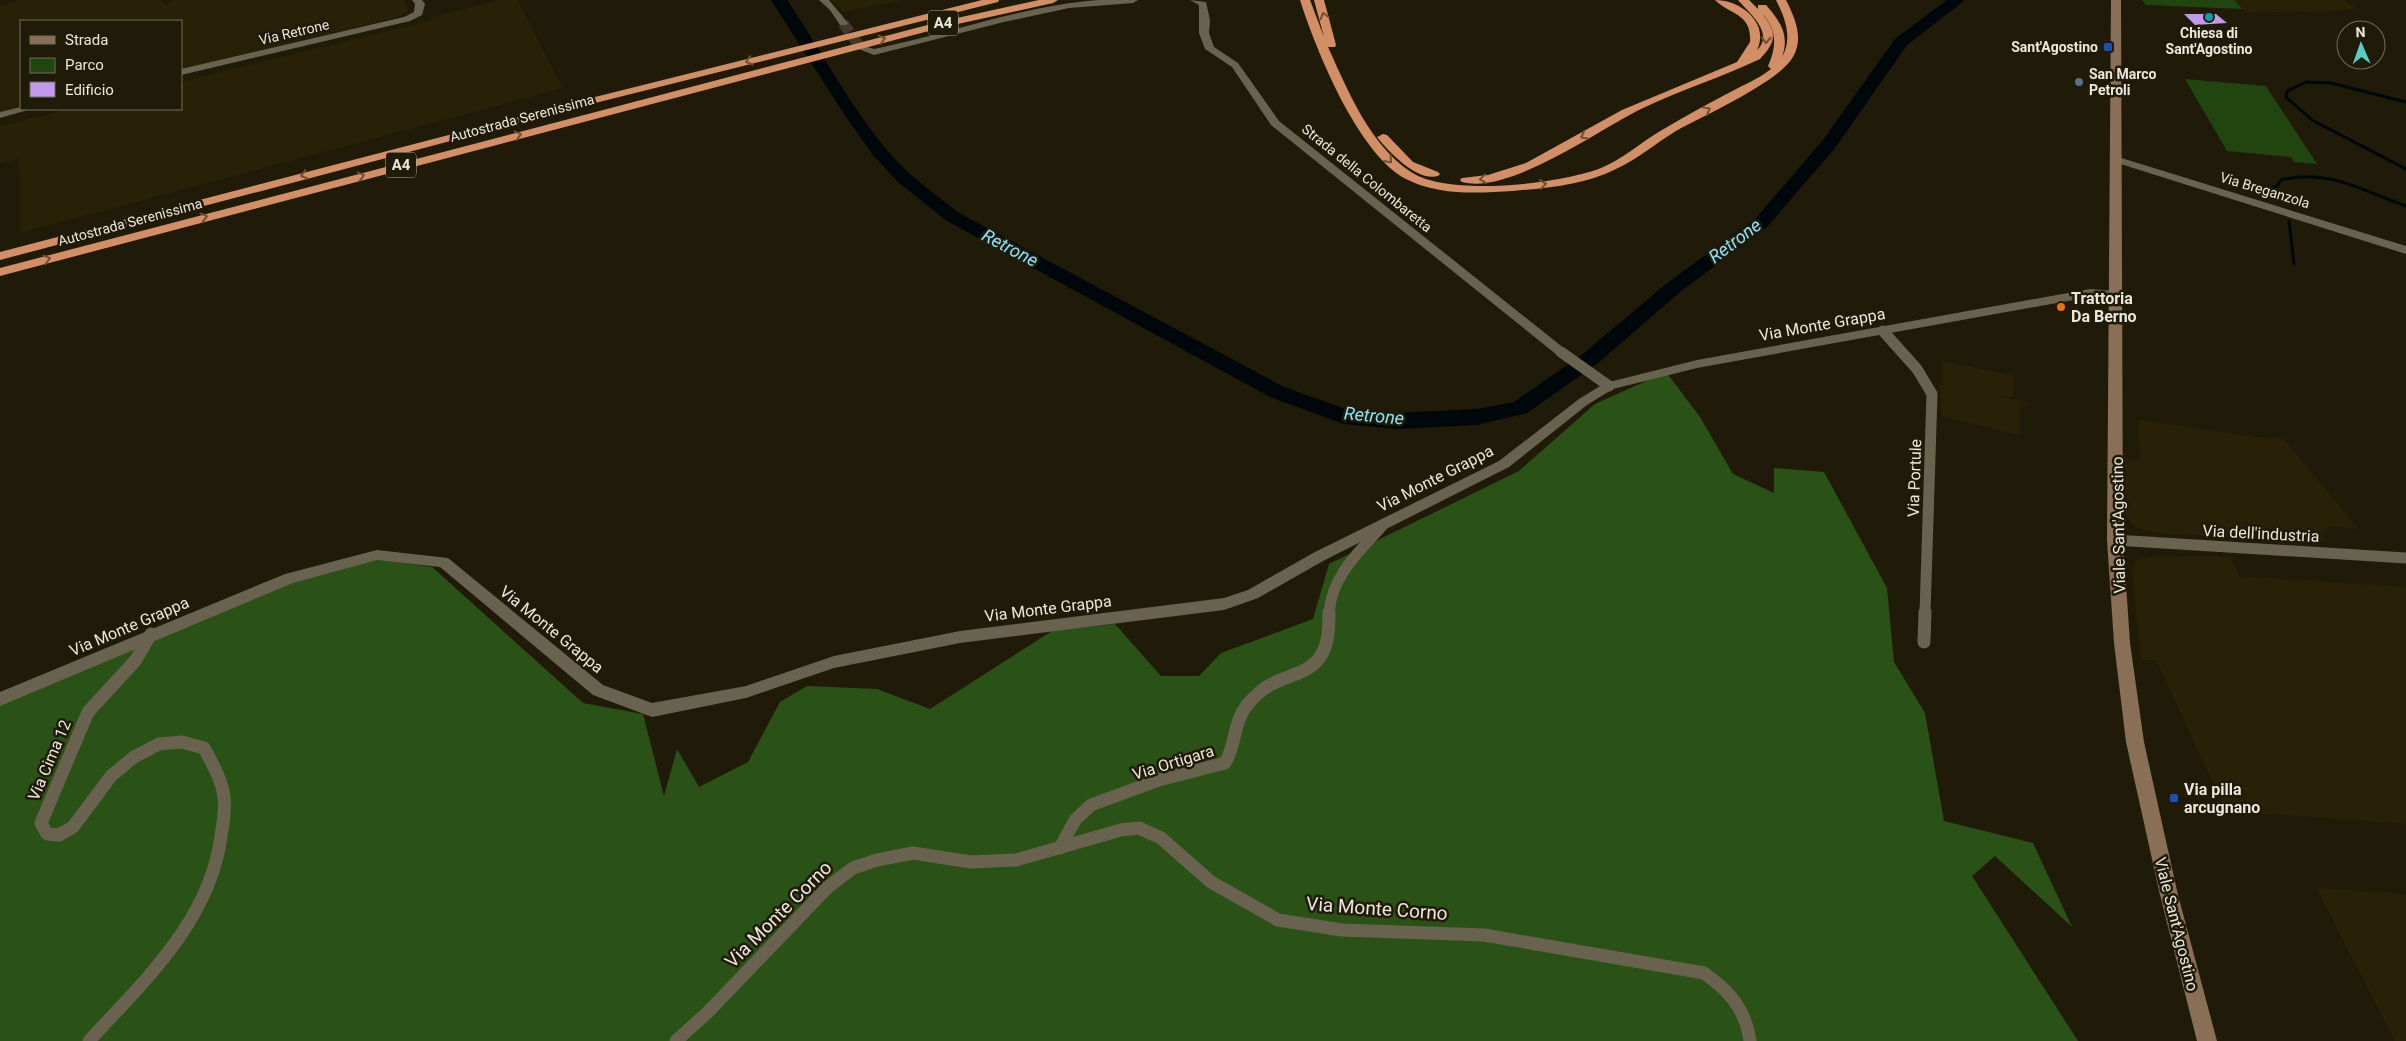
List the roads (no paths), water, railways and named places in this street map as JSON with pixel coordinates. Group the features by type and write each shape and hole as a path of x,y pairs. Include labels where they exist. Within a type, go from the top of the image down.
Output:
{"highway":[{"name":"Autostrada Serenissima","path":"0,256 829,40 994,0"},
{"name":"Autostrada Serenissima","path":"0,272 803,60 951,22 1053,0"},
{"path":"1319,0 1332,46 1358,99 1381,135 1393,150 1409,164 1431,174 1456,179 1485,179 1530,166 1627,112 1756,57 1767,46 1768,39 1764,24 1754,9 1743,0"},
{"path":"1719,73 1749,54 1757,40 1754,26 1744,14 1720,0"},
{"path":"1754,0 1774,22 1781,36 1780,51 1762,79"},
{"path":"1306,5 1337,77 1369,134 1391,164 1409,176 1441,187 1473,190 1534,186 1574,180 1606,170 1664,133 1762,79 1783,64 1792,46 1794,38 1792,24 1782,0"}],"main road":[{"name":"Viale Sant'Agostino","path":"2116,0 2114,231 2118,295 2115,540 2124,658 2135,742 2169,895 2207,1041"}],"street":[{"name":"Via Retrone","path":"182,72 413,17 419,13 421,8 417,0"},
{"path":"824,0 833,8 843,23"},
{"path":"861,48 874,52 884,50 1003,19 1069,5 1133,0"},
{"name":"Strada della Colombaretta","path":"1195,0 1203,4 1204,33 1210,49 1235,65 1274,123 1561,352"},
{"path":"0,115 22,110"},
{"name":"Via Breganzola","path":"2115,159 2406,250"},
{"name":"Via Monte Grappa","path":"0,699 290,578 377,555 443,562 598,690 652,710 746,692 834,662 960,637 1224,604 1253,594 1385,522 1504,464 1583,402 1609,386 1697,364 2090,293 2118,295"},
{"name":"Via Portule","path":"1883,331 1917,369 1932,394 1924,642"},
{"path":"1561,352 1609,386"},
{"name":"Via Ortigara","path":"1060,848 1075,820 1091,805 1159,780 1225,763 1230,757 1240,716 1263,689 1310,666 1320,658 1329,631 1331,599 1335,585 1341,574 1385,522"},
{"name":"Via dell'industria","path":"2115,540 2406,558"},
{"name":"Via Cima 12","path":"89,1041 170,950 193,919 211,884 223,839 224,797 215,768 204,748 182,742 159,744 134,757 111,776 73,828 59,835 47,834 41,824 88,712 135,661 152,634"},
{"name":"Via Monte Corno","path":"676,1041 708,1012 828,886 853,868 877,860 914,853 971,862 1016,860 1121,830 1139,828 1161,838 1211,882 1278,920 1342,930 1484,934 1704,973 1722,986 1735,1000 1749,1031 1750,1041"}],"waterway":[{"name":"Retrone","path":"779,0 879,151 904,178 953,217 1208,353 1277,392 1344,416 1396,421 1477,417 1520,408 1591,358 1673,288 1762,222 1829,144 1901,42 1957,0"},
{"path":"2406,102 2331,83 2306,82 2287,91 2286,97 2312,120 2406,169"},
{"path":"2267,199 2269,190 2278,185 2281,180 2314,177 2345,183 2406,206"},
{"path":"2289,221 2294,264"}],"tunnel":[{"path":"843,23 861,48"}],"place":[{"name":"Chiesa di Sant'Agostino","path":"2209,17"},
{"name":"Sant'Agostino","path":"2108,47"},
{"name":"San Marco Petroli","path":"2079,82"},
{"name":"Trattoria Da Berno","path":"2061,307"},
{"name":"Via pilla arcugnano","path":"2174,798"}]}
